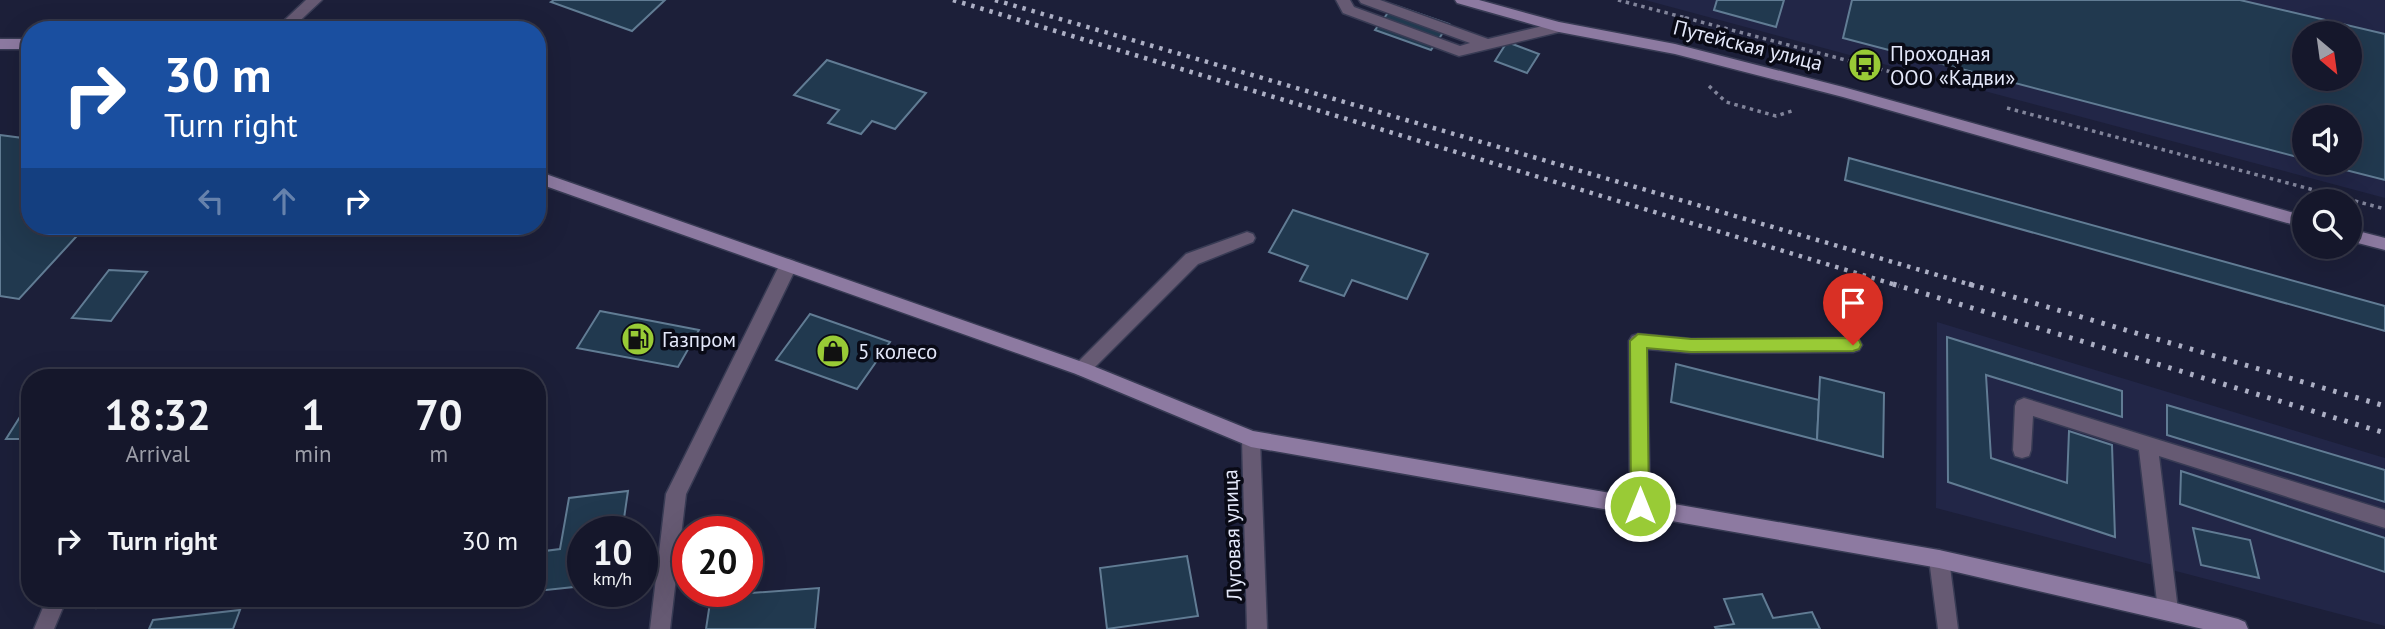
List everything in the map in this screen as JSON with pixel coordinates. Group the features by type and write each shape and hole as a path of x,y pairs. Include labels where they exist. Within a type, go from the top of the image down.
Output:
{"main road":[{"name":"Путейская улица","path":"1462,0 1559,27 1675,49 1843,92 2292,218"},
{"path":"0,44 21,44"},
{"path":"546,180 1082,369 1251,439 1939,559 2168,610 2238,629"},
{"path":"2362,238 2385,244"}],"street":[{"path":"291,21 315,0"},
{"path":"1343,0 1348,10 1459,51 1559,27"},
{"path":"1366,0 1486,44"},
{"path":"1082,369 1192,259 1247,238"},
{"path":"660,629 676,494 788,266"},
{"path":"1640,506 1638,341 1691,346 1853,345"},
{"path":"2022,450 2024,406 2385,519"},
{"name":"Луговая улица","path":"1251,439 1258,629"},
{"path":"2148,445 2168,610"},
{"path":"1939,559 1948,629"},
{"path":"44,629 53,607"}],"path":[{"path":"1618,0 1686,18"},
{"path":"1841,60 1895,73 1912,83"},
{"path":"1712,87 1726,102 1776,116 1794,110"},
{"path":"2007,108 2385,209"}],"shaded area":[{"path":"1645,0 2385,0 2385,198 2362,192 2362,189 2351,189 2299,175 2362,175 2362,105 2292,105 2292,173"},
{"path":"1937,322 2385,458 2385,626 1936,508"}],"building":[{"path":"665,0 632,31 551,2"},
{"path":"1717,0 1784,0 1776,27 1714,10"},
{"path":"1852,0 2240,0 2330,21 2292,21 2292,91 2362,91 2362,29 2385,34 2385,180 2362,174 2362,105 2292,105 2292,156 1843,38"},
{"path":"1394,5 1449,24 1431,50 1375,30"},
{"path":"1507,42 1539,54 1527,73 1495,61"},
{"path":"827,60 926,93 895,129 872,121 861,134 828,123 839,110 794,95"},
{"path":"0,135 21,138 21,235 78,235 19,299 0,296"},
{"path":"1849,158 2385,306 2385,331 1845,180"},
{"path":"1293,210 1428,254 1407,299 1352,280 1344,296 1300,281 1308,266 1269,252"},
{"path":"109,270 147,272 111,321 72,318"},
{"name":"Газпром","path":"600,311 699,330 678,367 577,348"},
{"name":"5 колесо","path":"810,314 890,342 857,389 776,360"},
{"path":"1947,337 2122,391 2122,417 1986,375 1991,458 2067,483 2069,431 2112,445 2115,537 1948,482"},
{"path":"1676,364 1819,400 1817,440 1671,402"},
{"path":"1820,377 1884,393 1883,457 1817,440"},
{"path":"2167,405 2385,470 2385,502 2167,435"},
{"path":"21,415 21,439 6,439"},
{"path":"2181,471 2385,538 2385,572 2180,504"},
{"path":"628,491 624,516 567,516 567,588 546,590 546,551 560,549 569,498"},
{"path":"2193,528 2250,540 2259,578 2201,565"},
{"path":"1187,556 1198,616 1107,629 1100,568"},
{"path":"819,588 815,629 706,629 709,607 763,607 763,592"},
{"path":"1762,594 1773,618 1812,612 1820,629 1716,629 1715,627 1734,624 1724,599"},
{"path":"240,610 233,629 149,629 153,620"}],"railway":[{"path":"953,0 1899,286"},
{"path":"995,0 1975,286"},
{"path":"1893,284 2385,433"},
{"path":"1969,284 2385,406"}],"place":[{"name":"Проходная ООО «Кадви»","path":"1865,65"},
{"name":"Газпром","path":"638,339"},
{"name":"5 колесо","path":"833,351"}],"route":[{"path":"1640,506 1638,341 1691,346 1853,345"}]}
